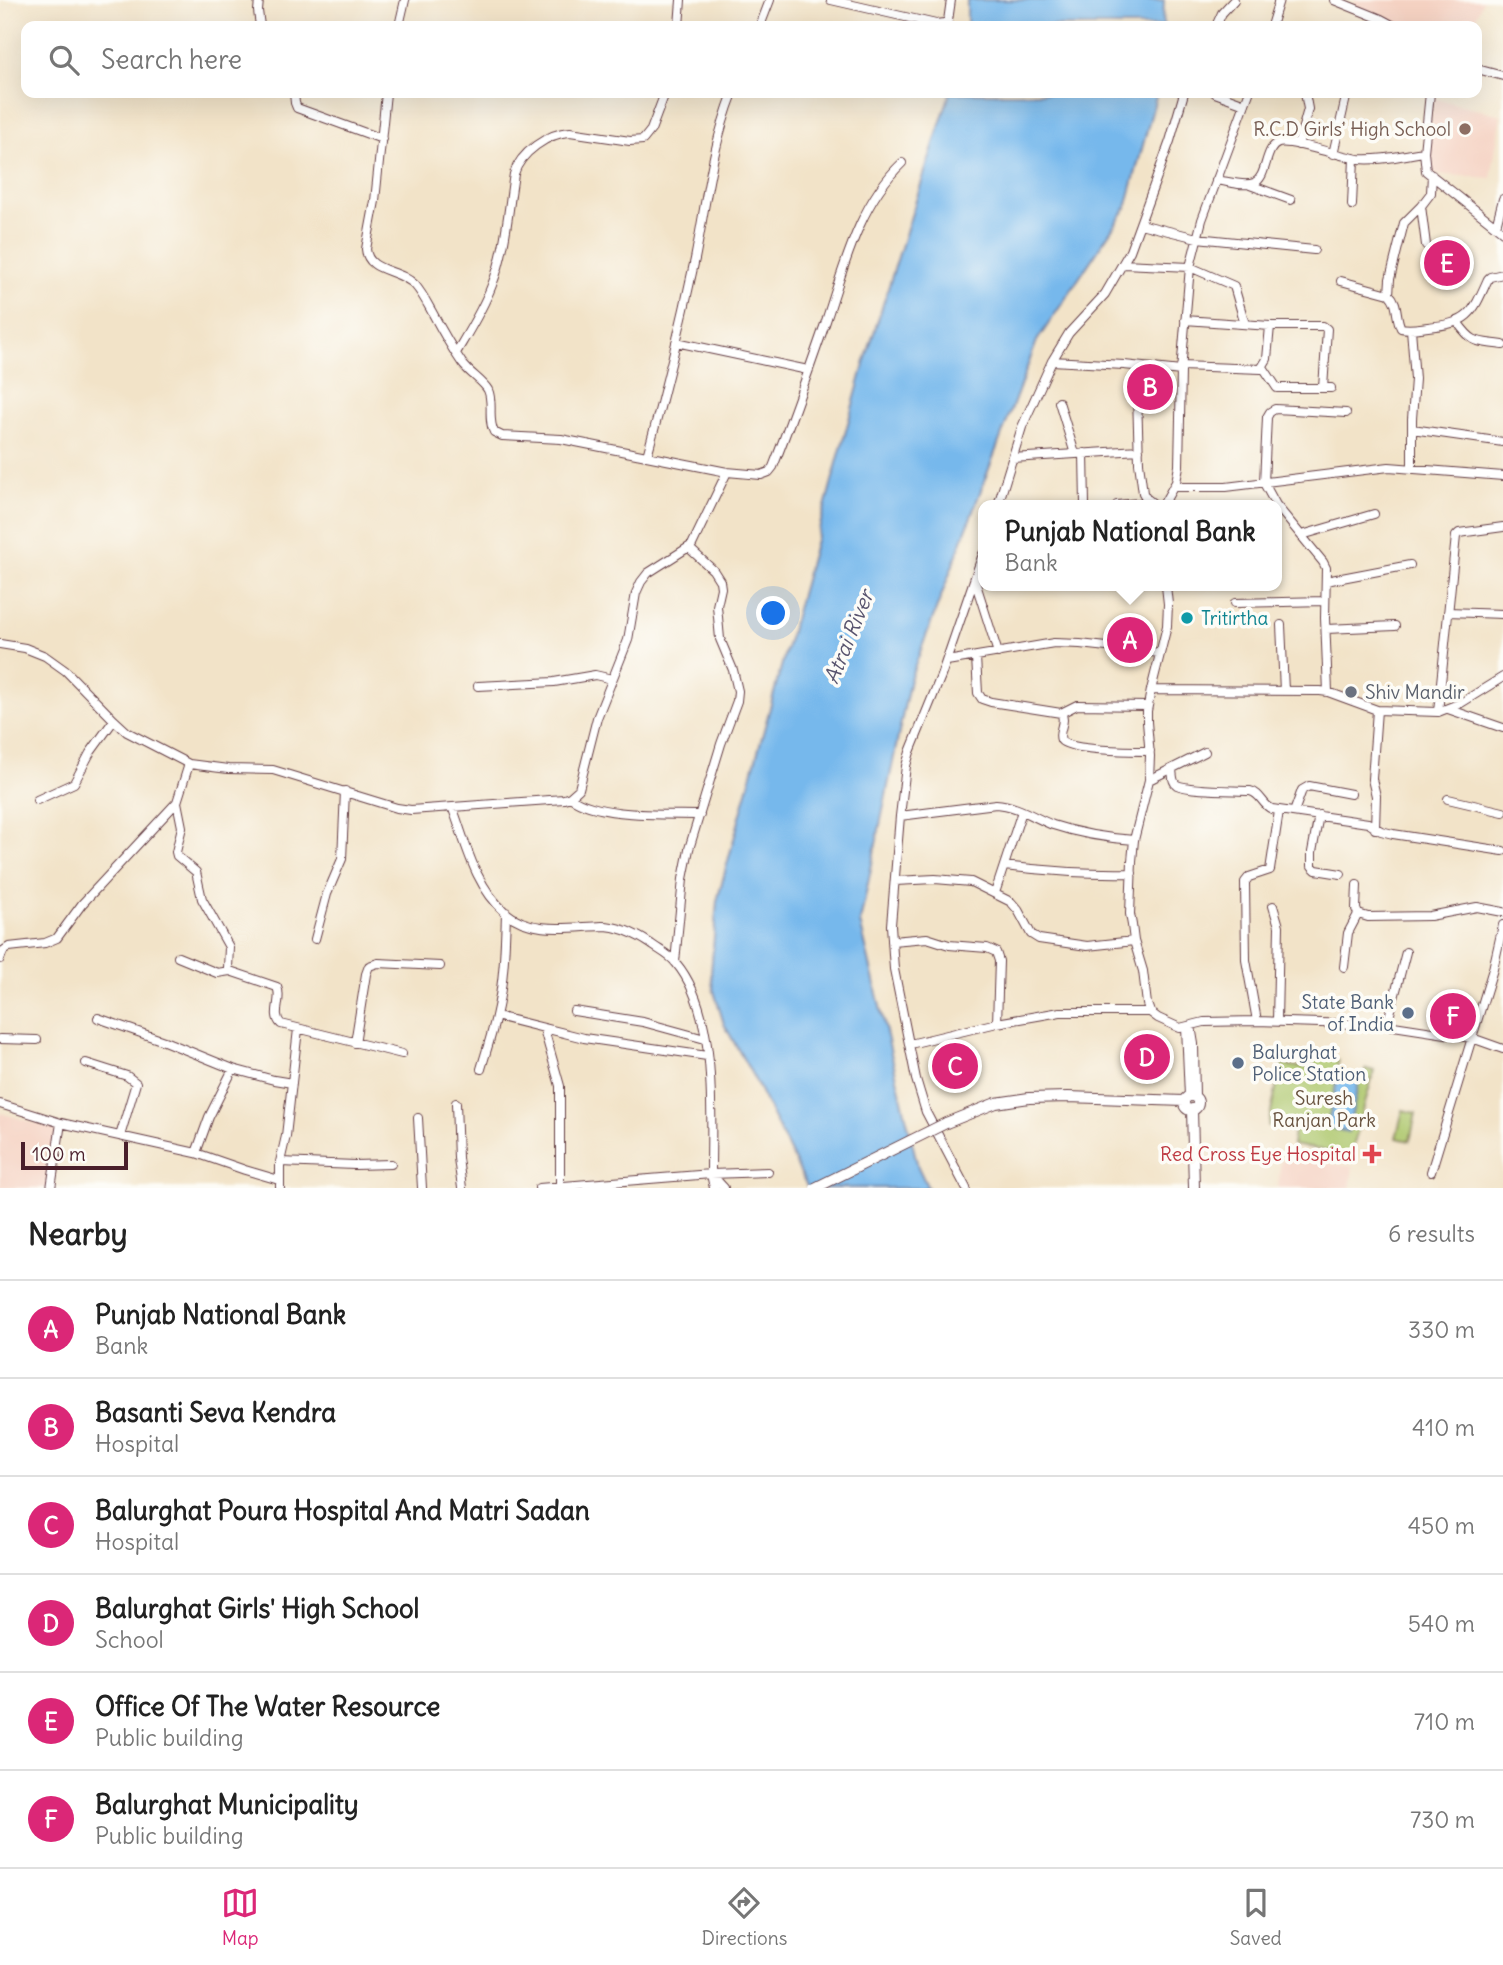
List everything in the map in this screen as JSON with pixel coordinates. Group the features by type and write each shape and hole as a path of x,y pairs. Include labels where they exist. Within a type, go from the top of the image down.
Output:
{"main road":[{"path":"815,1188 946,1123 996,1103 1029,1098 1068,1097 1190,1101 1194,1188"}],"street":[{"path":"259,0 259,21"},
{"path":"400,21 405,0"},
{"path":"679,21 681,0"},
{"path":"762,21 770,0"},
{"path":"831,0 923,21"},
{"path":"947,21 951,0"},
{"path":"1218,21 1234,0"},
{"path":"1273,21 1279,0"},
{"path":"1334,0 1384,21"},
{"path":"1482,70 1503,76"},
{"path":"295,98 296,106 301,110 382,139"},
{"path":"386,98 375,201 366,255 372,264 400,274 416,286 456,353 472,376 482,383 489,393 494,432 502,436 561,439 727,472 769,472 788,428 850,251 870,206 884,183 902,163"},
{"path":"456,353 479,314 495,276 504,246 516,165 523,155 563,132 630,141 643,139 651,131 663,98"},
{"path":"647,456 695,257 716,143 731,98"},
{"path":"999,500 1022,428 1052,361 1069,333 1105,294 1123,264 1170,141 1183,98"},
{"path":"1229,98 1245,104"},
{"path":"1166,500 1178,475 1179,466 1181,368 1190,267 1216,180 1247,98"},
{"path":"1298,145 1308,109 1306,98"},
{"path":"1333,154 1345,98"},
{"path":"1429,98 1423,152 1426,171 1500,229"},
{"path":"1247,184 1254,183 1259,178 1276,144 1284,142 1354,158 1378,159 1423,152"},
{"path":"1352,205 1354,158"},
{"path":"1432,175 1432,193 1404,223 1390,279 1389,294 1395,303 1398,325 1411,329 1458,323 1468,315 1490,276 1503,274"},
{"path":"1216,180 1247,184 1291,200"},
{"path":"1500,229 1503,199"},
{"path":"1421,206 1426,245"},
{"path":"1140,224 1197,238 1314,250"},
{"path":"1123,264 1190,267 1234,286 1245,324"},
{"path":"1341,281 1389,294"},
{"path":"1185,320 1270,326 1323,326 1327,329 1327,388 1277,388 1263,367"},
{"path":"1458,323 1473,340 1503,345"},
{"path":"1052,361 1255,370 1263,367 1267,359 1270,326"},
{"path":"1411,329 1415,379 1412,468"},
{"path":"676,342 808,370"},
{"path":"1142,367 1137,395 1139,450 1141,485 1148,500"},
{"path":"1059,402 1080,454 1085,500"},
{"path":"1274,500 1264,483 1267,417 1270,412 1275,409 1346,414"},
{"path":"1412,429 1503,442"},
{"path":"1012,458 1139,450"},
{"path":"1173,488 1226,487 1389,467 1503,476"},
{"path":"0,644 25,648 45,656 66,671 127,732 190,764 228,769 272,770 411,810 570,797 579,789 597,718 628,640 636,593 641,582 648,573 689,548 727,472"},
{"path":"1282,512 1326,568 1328,692"},
{"path":"1302,535 1374,514"},
{"path":"1437,712 1456,536 1459,533 1503,527"},
{"path":"675,962 683,879 689,849 738,691 733,670 721,643 717,606 720,581 713,570 689,548"},
{"path":"1326,581 1410,565"},
{"path":"966,1188 926,1112 916,1079 894,969 891,925 906,766 947,661 978,571"},
{"path":"975,581 978,590"},
{"path":"978,591 998,653"},
{"path":"1150,1012 1130,914 1134,840 1149,780 1148,706 1168,615 1166,591"},
{"path":"1235,603 1325,601"},
{"path":"1448,612 1503,614"},
{"path":"1281,625 1284,691"},
{"path":"1326,629 1395,626"},
{"path":"947,661 1054,643 1160,653"},
{"path":"976,656 978,693 982,699 1062,713 1077,705 1148,706"},
{"path":"478,686 554,682 595,675 612,679"},
{"path":"1151,690 1328,692 1377,710 1437,712 1448,709 1503,677"},
{"path":"1448,709 1503,728"},
{"path":"1376,828 1376,796 1372,779 1377,710"},
{"path":"1062,713 1064,720 1061,739 1064,743 1102,750 1150,751"},
{"path":"37,800 74,783 90,753 114,720"},
{"path":"1149,780 1205,752"},
{"path":"1,953 9,947 52,942 57,938 82,904 177,802 190,764"},
{"path":"1172,770 1173,780 1178,785 1250,790 1258,794 1266,806 1279,811 1368,823 1393,834 1503,851"},
{"path":"1294,812 1304,787 1317,786 1351,794"},
{"path":"315,939 327,894 342,859 345,791"},
{"path":"570,797 579,804 600,809 644,814 700,815"},
{"path":"1448,799 1503,811"},
{"path":"177,802 183,827 177,856 196,872 202,898 229,947 230,971"},
{"path":"900,816 996,804 1083,835 1134,840"},
{"path":"453,808 468,853 481,881 506,912 527,924 550,928 619,928 638,935 675,962 690,984 696,1001 708,1056 711,1086 711,1174 714,1188"},
{"path":"995,893 1021,811"},
{"path":"1256,1021 1246,960 1245,882 1249,877 1270,870 1279,811"},
{"path":"1319,815 1312,866 1316,870 1341,874"},
{"path":"1004,866 1082,873 1132,873"},
{"path":"895,881 935,879 971,882 1011,902 1031,934 1039,939 1087,946 1134,941"},
{"path":"1344,967 1348,933 1358,914 1357,885"},
{"path":"1272,906 1279,926 1277,1021"},
{"path":"1358,914 1368,917 1430,916 1477,907 1503,912"},
{"path":"481,1069 496,1016 505,950 506,912"},
{"path":"1431,1172 1493,969 1503,925"},
{"path":"892,941 928,938 949,945 987,948 996,952 999,961 997,1023"},
{"path":"1387,1025 1406,952"},
{"path":"178,957 216,972 230,971 277,987 280,995 276,1015 278,1022 402,1054"},
{"path":"355,1044 369,966 377,963 440,966"},
{"path":"574,1011 643,1022 705,1039"},
{"path":"910,1044 997,1023 1060,1012 1150,1012 1180,1028 1204,1022 1256,1021 1387,1025 1472,1038 1503,1049"},
{"path":"496,1016 615,1043 708,1056"},
{"path":"98,1018 233,1069 292,1083"},
{"path":"1189,1026 1190,1101"},
{"path":"0,1104 61,1123 196,1153 280,1184 280,1162 286,1136 298,1029"},
{"path":"544,1029 560,1086 560,1185"},
{"path":"0,1039 37,1040"},
{"path":"86,1063 127,1076 136,1083 120,1136"},
{"path":"196,1153 209,1117 233,1069"},
{"path":"456,1103 462,1188"},
{"path":"418,1118 422,1188"},
{"path":"51,1188 61,1123"},
{"path":"280,1162 355,1166 391,1164"},
{"path":"539,1188 768,1172"},
{"path":"711,1174 724,1188"}],"shaded area":[{"path":"1355,0 1483,0 1474,21 1378,21 1352,11"},
{"name":"R.C.D Girls' High School","path":"1434,98 1501,115 1491,178 1434,174 1430,159"},
{"path":"0,1113 56,1129 49,1188 0,1188"},
{"path":"1281,1160 1308,1160 1353,1167 1350,1188 1278,1188"}],"green space":[{"name":"Suresh Ranjan Park","path":"1315,1056 1339,1060 1336,1071 1362,1077 1366,1069 1374,1071 1351,1155 1292,1145 1294,1131 1268,1126 1281,1065 1313,1068"},
{"path":"1403,1110 1416,1113 1410,1141 1396,1138"}],"water":[{"path":"967,0 1164,0 1163,21 967,21"},
{"name":"Atrai River","path":"948,98 1156,98 1126,208 1037,341 910,679 860,922 918,1167 928,1188 808,1188 724,1024 711,973 717,901 865,361"},
{"path":"1338,1076 1359,1081 1348,1132 1327,1127"}],"place":[{"name":"R.C.D Girls' High School","path":"1465,129"},
{"name":"Office Of The Water Resource","path":"1447,263"},
{"name":"Basanti Seva Kendra","path":"1150,387"},
{"name":"Tritirtha","path":"1187,618"},
{"name":"Punjab National Bank","path":"1130,640"},
{"name":"Shiv Mandir","path":"1351,692"},
{"name":"State Bank of India","path":"1408,1013"},
{"name":"Balurghat Municipality","path":"1453,1016"},
{"name":"Balurghat Girls' High School","path":"1147,1057"},
{"name":"Balurghat Police Station","path":"1238,1063"},
{"name":"Balurghat Poura Hospital And Matri Sadan","path":"955,1066"},
{"name":"Red Cross Eye Hospital","path":"1372,1154"}]}
